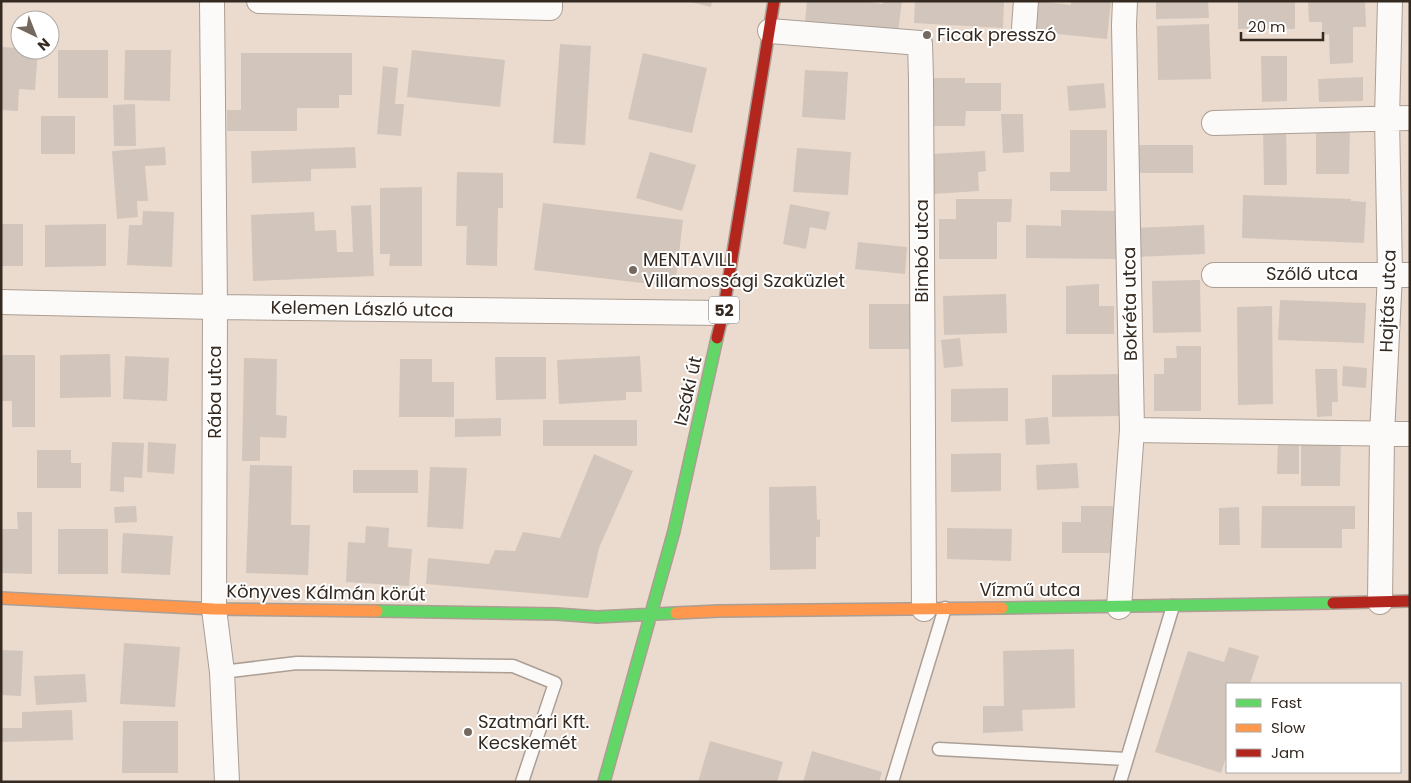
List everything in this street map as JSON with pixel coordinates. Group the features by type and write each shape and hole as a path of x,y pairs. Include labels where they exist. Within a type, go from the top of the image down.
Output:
{"main road":[{"name":"Izsáki út","path":"604,782 674,531 723,313 774,1"},
{"name":"Könyves Kálmán körút","path":"1,598 38,598 214,608 557,614 597,617 651,614"},
{"name":"Vízmű utca","path":"651,614 1410,601"}],"street":[{"name":"Rába utca","path":"212,1 215,307 214,608 222,672 227,782"},
{"path":"259,1 550,8 550,1"},
{"path":"1024,28 1026,1"},
{"name":"Bokréta utca","path":"1119,607 1132,430 1124,34 1125,1"},
{"name":"Hajtás utca","path":"1380,602 1382,434 1400,274 1399,118 1390,1"},
{"name":"Bimbó utca","path":"770,31 920,43 934,608"},
{"path":"1214,123 1399,118"},
{"name":"Szőlő utca","path":"1214,275 1400,274"},
{"name":"Kelemen László utca","path":"1,302 215,307 723,313"},
{"path":"1132,430 1410,434"}],"lane":[{"path":"1121,781 1172,606"},
{"path":"892,782 934,608"},
{"path":"222,672 297,663 513,666 555,683 522,782"},
{"path":"939,749 1126,759"}],"building":[{"path":"687,1 712,1 711,7"},
{"path":"807,1 862,1 883,4 883,1 902,1 898,32 805,22"},
{"path":"915,1 1004,1 1003,28 914,23"},
{"path":"1037,1 1071,5 1071,1 1111,1 1107,39 1029,31"},
{"path":"1156,1 1208,1 1209,18 1156,19"},
{"path":"1238,1 1295,1 1295,29 1238,29"},
{"path":"1308,1 1365,1 1366,27 1353,27 1353,63 1330,64 1329,34 1322,35 1322,22 1309,22"},
{"path":"1209,24 1211,79 1158,80 1157,26"},
{"path":"560,44 591,46 585,145 553,143"},
{"path":"1,47 10,47 10,60 37,60 35,90 19,89 18,111 1,110"},
{"path":"60,50 108,50 108,98 58,98 58,60 60,60"},
{"path":"125,50 171,50 170,101 124,100"},
{"path":"412,50 505,60 500,107 407,97"},
{"path":"241,53 352,53 352,95 339,95 339,108 297,108 297,131 227,131 227,110 241,110"},
{"path":"643,53 707,68 692,133 628,119"},
{"path":"1261,56 1287,56 1287,101 1262,102"},
{"path":"383,66 398,68 395,104 404,104 401,136 377,134"},
{"path":"805,70 848,72 845,120 802,117"},
{"path":"1363,77 1363,101 1319,102 1318,79"},
{"path":"930,78 965,78 965,83 1001,83 1001,111 966,111 965,126 930,126"},
{"path":"1104,83 1106,108 1069,111 1067,86"},
{"path":"135,104 136,146 114,146 113,105"},
{"path":"1001,114 1023,114 1024,152 1003,153"},
{"path":"41,116 75,116 75,154 41,154"},
{"path":"1263,125 1286,125 1287,185 1264,185"},
{"path":"1316,125 1350,125 1349,174 1316,174"},
{"path":"1070,130 1107,130 1107,191 1050,191 1050,172 1070,172"},
{"path":"1132,145 1193,145 1193,173 1132,173"},
{"path":"165,147 166,165 145,166 148,201 137,201 138,217 117,219 112,151"},
{"path":"355,147 356,168 311,169 311,181 252,183 251,151"},
{"path":"797,148 851,152 848,195 793,192"},
{"path":"985,151 986,171 978,172 979,191 932,194 930,154"},
{"path":"650,152 696,165 682,211 636,198"},
{"path":"457,172 503,173 503,208 498,208 497,266 466,265 467,226 456,226"},
{"path":"422,187 422,266 389,266 390,254 380,254 380,188"},
{"path":"1243,195 1351,199 1351,201 1366,202 1364,243 1242,238"},
{"path":"956,199 1012,199 1011,222 997,222 997,259 939,259 939,219 956,219"},
{"path":"543,203 683,220 675,287 534,270"},
{"path":"790,204 830,212 826,230 810,227 806,249 783,244"},
{"path":"371,205 374,276 253,281 251,215 314,212 315,231 336,230 337,252 353,252 351,206"},
{"path":"1061,210 1116,211 1116,259 1026,258 1026,225 1061,226"},
{"path":"143,211 174,212 172,267 127,265 129,225 142,225"},
{"path":"1,224 23,224 23,266 1,266"},
{"path":"106,224 106,266 45,267 45,225"},
{"path":"1204,225 1205,254 1136,257 1135,228"},
{"path":"858,242 907,247 905,274 855,269"},
{"path":"1200,280 1201,332 1153,333 1152,281"},
{"path":"1099,284 1099,306 1114,306 1114,334 1066,334 1066,286"},
{"path":"1006,294 1007,333 944,335 943,296"},
{"path":"1280,300 1366,303 1364,343 1278,340"},
{"path":"869,304 910,304 910,349 869,349"},
{"path":"1272,306 1273,404 1238,405 1237,307"},
{"path":"960,338 963,366 944,368 941,340"},
{"path":"1176,346 1201,346 1201,411 1154,411 1154,374 1164,374 1164,358 1177,358"},
{"path":"110,354 111,397 60,398 60,355"},
{"path":"1,355 35,355 35,427 12,427 12,401 1,401"},
{"path":"125,356 169,358 167,401 123,399"},
{"path":"640,356 642,392 626,392 626,400 559,404 557,360"},
{"path":"495,357 546,357 546,399 496,400"},
{"path":"244,358 277,359 276,415 287,416 286,438 260,437 260,461 242,461"},
{"path":"400,359 432,359 432,382 454,382 454,417 399,417"},
{"path":"1343,366 1367,368 1366,388 1342,386"},
{"path":"1315,369 1337,369 1338,402 1332,402 1332,416 1317,417"},
{"path":"1123,374 1123,416 1052,417 1052,375"},
{"path":"1008,388 1008,421 951,422 951,389"},
{"path":"1048,417 1050,444 1026,445 1025,419"},
{"path":"501,418 501,436 455,437 455,419"},
{"path":"543,420 637,420 637,446 543,446"},
{"path":"1278,436 1299,436 1299,474 1277,474"},
{"path":"1301,438 1341,438 1340,486 1301,486"},
{"path":"112,442 144,443 142,478 124,477 124,492 110,491"},
{"path":"148,442 176,444 174,474 147,472"},
{"path":"37,450 71,450 71,463 81,463 81,488 37,488"},
{"path":"1001,453 1001,491 951,492 951,454"},
{"path":"594,454 633,471 599,548 588,598 426,584 428,558 489,564 495,550 515,551 523,532 560,538"},
{"path":"1077,463 1079,488 1037,490 1036,465"},
{"path":"250,465 292,466 291,525 310,525 308,575 246,573"},
{"path":"430,467 467,468 463,529 427,527"},
{"path":"353,470 418,470 418,493 353,493"},
{"path":"816,486 817,520 820,519 820,537 816,537 816,569 770,570 769,487"},
{"path":"136,506 137,522 115,523 114,507"},
{"path":"1081,506 1113,506 1113,553 1062,553 1062,522 1081,522"},
{"path":"1262,506 1355,506 1355,529 1342,529 1342,548 1261,548"},
{"path":"1239,507 1240,545 1219,545 1219,508"},
{"path":"17,512 32,512 32,574 1,573 1,529 18,529"},
{"path":"366,526 389,528 388,547 412,549 409,586 346,582 348,542 365,543"},
{"path":"947,528 1012,529 1011,561 947,559"},
{"path":"58,529 108,529 108,574 58,574"},
{"path":"123,533 173,536 170,575 121,573"},
{"path":"124,643 180,647 175,707 120,704"},
{"path":"1229,647 1259,656 1250,683 1226,683 1226,757 1221,773 1155,752 1188,651 1224,662"},
{"path":"1074,649 1075,708 1022,710 1023,731 983,733 983,706 1004,706 1003,651"},
{"path":"1,650 23,651 21,696 1,695"},
{"path":"85,674 87,702 36,705 34,676"},
{"path":"72,710 73,740 1,742 1,728 22,728 22,712"},
{"path":"123,721 178,721 178,773 122,773"},
{"path":"710,741 783,762 777,782 698,782"},
{"path":"812,751 882,772 879,782 803,782"}],"traffic: fast":[{"path":"604,782 674,531 717,338"},
{"path":"1002,608 1333,603"},
{"path":"377,611 557,614 597,617 676,613"}],"traffic: slow":[{"path":"1,598 214,609 377,611"},
{"path":"676,613 1002,608"}],"traffic: jam":[{"path":"717,338 723,313 774,1"},
{"path":"1333,603 1410,601"}],"place":[{"name":"Ficak presszó","path":"927,35"},
{"name":"MENTAVILL Villamossági Szaküzlet","path":"633,270"},
{"name":"Szatmári Kft. Kecskemét","path":"468,732"}]}
